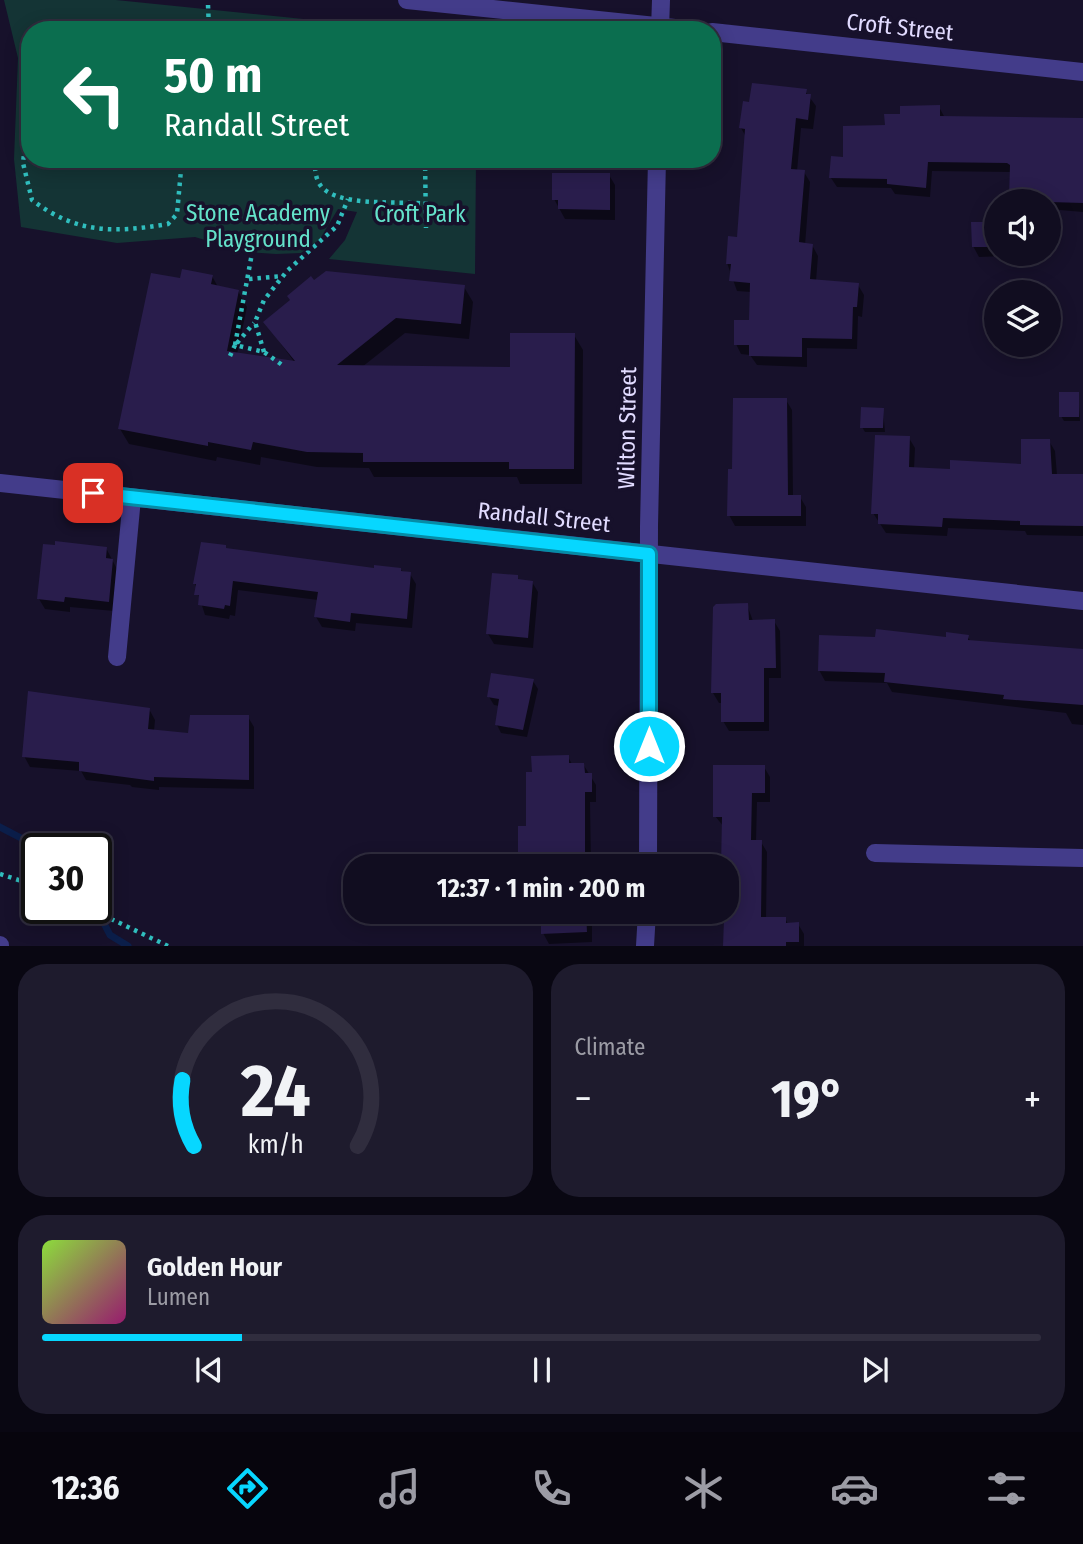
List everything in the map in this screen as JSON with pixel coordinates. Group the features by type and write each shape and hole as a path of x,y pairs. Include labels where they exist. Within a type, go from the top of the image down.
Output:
{"street":[{"path":"407,0 597,21"},
{"path":"660,21 661,0"},
{"name":"Croft Street","path":"721,33 1083,72"},
{"name":"Wilton Street","path":"648,854 649,554 657,168"},
{"name":"Randall Street","path":"0,483 1083,601"},
{"path":"117,657 132,498"},
{"path":"875,853 1083,858"},
{"path":"645,946 646,924"}],"path":[{"path":"208,5 209,21"},
{"path":"24,168 32,200 54,216 96,230 168,224 177,214 181,168"},
{"path":"316,168 318,183 331,197 427,204"},
{"path":"425,168 426,228"},
{"path":"235,345 255,322 264,300 282,276 337,226 348,199"},
{"path":"230,356 235,345 249,279 255,237"},
{"path":"249,279 282,276"},
{"path":"255,322 264,352"},
{"path":"235,345 264,352 285,367"},
{"path":"0,873 21,880"},
{"path":"112,920 168,946"}],"green space":[{"name":"Croft Park","path":"4,0 116,0 323,21 21,21 21,168 476,168 475,274 329,259 345,240 357,212 338,209 320,239 301,253 245,252 195,237 117,243 21,227 14,159 18,58"}],"building":[{"path":"752,83 807,89 806,94 811,94 808,120 796,118 791,169 805,170 799,242 813,244 810,279 859,283 857,307 853,307 852,339 802,338 802,357 749,356 749,345 734,345 734,320 749,320 750,283 729,281 731,264 726,264 728,236 737,237 745,129 739,128 743,101 749,102"},
{"path":"940,105 940,116 1083,118 1083,203 1061,202 1061,189 1009,189 1010,165 1007,163 928,162 926,188 887,184 887,179 829,178 831,156 843,157 843,126 885,125 884,114 900,114 900,106"},
{"path":"552,173 610,173 610,210 558,209 558,200 552,200"},
{"path":"971,222 984,222 984,247 972,247"},
{"path":"182,269 213,275 211,284 239,290 227,351 295,361 263,322 290,300 287,296 311,276 314,280 326,271 465,285 461,324 396,318 337,365 510,367 510,333 575,333 574,469 509,469 509,462 363,462 363,453 307,452 253,442 251,450 208,442 208,446 118,429 151,273 180,278"},
{"path":"1059,392 1079,392 1079,417 1059,417"},
{"path":"733,398 787,398 788,495 801,495 801,516 727,516 728,469 732,469"},
{"path":"861,407 884,408 883,428 860,428"},
{"path":"875,435 910,436 909,467 950,469 950,460 1021,464 1021,439 1050,439 1052,474 1083,474 1083,526 1020,525 1020,521 943,518 942,527 878,524 878,514 871,514"},
{"path":"55,541 107,547 106,558 113,559 109,602 65,597 64,602 37,599 43,544 55,545"},
{"path":"201,542 226,545 226,548 374,568 374,565 401,568 401,571 411,572 407,619 351,613 350,622 314,617 318,592 233,581 230,606 225,605 224,609 198,605 199,595 194,595 196,584 193,584"},
{"path":"492,573 518,575 518,579 533,581 528,638 486,634"},
{"path":"748,603 749,620 775,619 776,668 764,668 764,722 721,722 721,693 711,693 713,607 716,604"},
{"path":"876,629 946,637 946,632 969,635 968,640 1083,649 1083,705 1003,699 1004,695 884,682 885,673 818,671 819,635 875,637"},
{"path":"491,673 534,679 523,730 495,725 499,699 487,697"},
{"path":"28,691 150,708 148,729 188,733 190,715 249,715 249,780 154,777 154,781 79,771 79,762 22,757"},
{"path":"569,755 569,763 584,763 585,773 592,773 592,792 585,792 585,854 518,854 518,826 526,826 526,772 532,772 531,756"},
{"path":"713,765 765,765 765,793 752,793 751,840 762,840 761,917 786,917 786,923 799,922 799,942 786,942 786,946 723,946 724,924 739,924 739,854 721,854 722,817 713,817"},
{"path":"541,924 587,924 587,932 541,934"}],"waterway":[{"path":"0,827 21,838"},
{"path":"104,924 110,935 128,946"}],"route":[{"path":"93,493 649,554 649,746"}],"park label":[{"name":"Stone Academy Playground","path":"258,226"}]}
